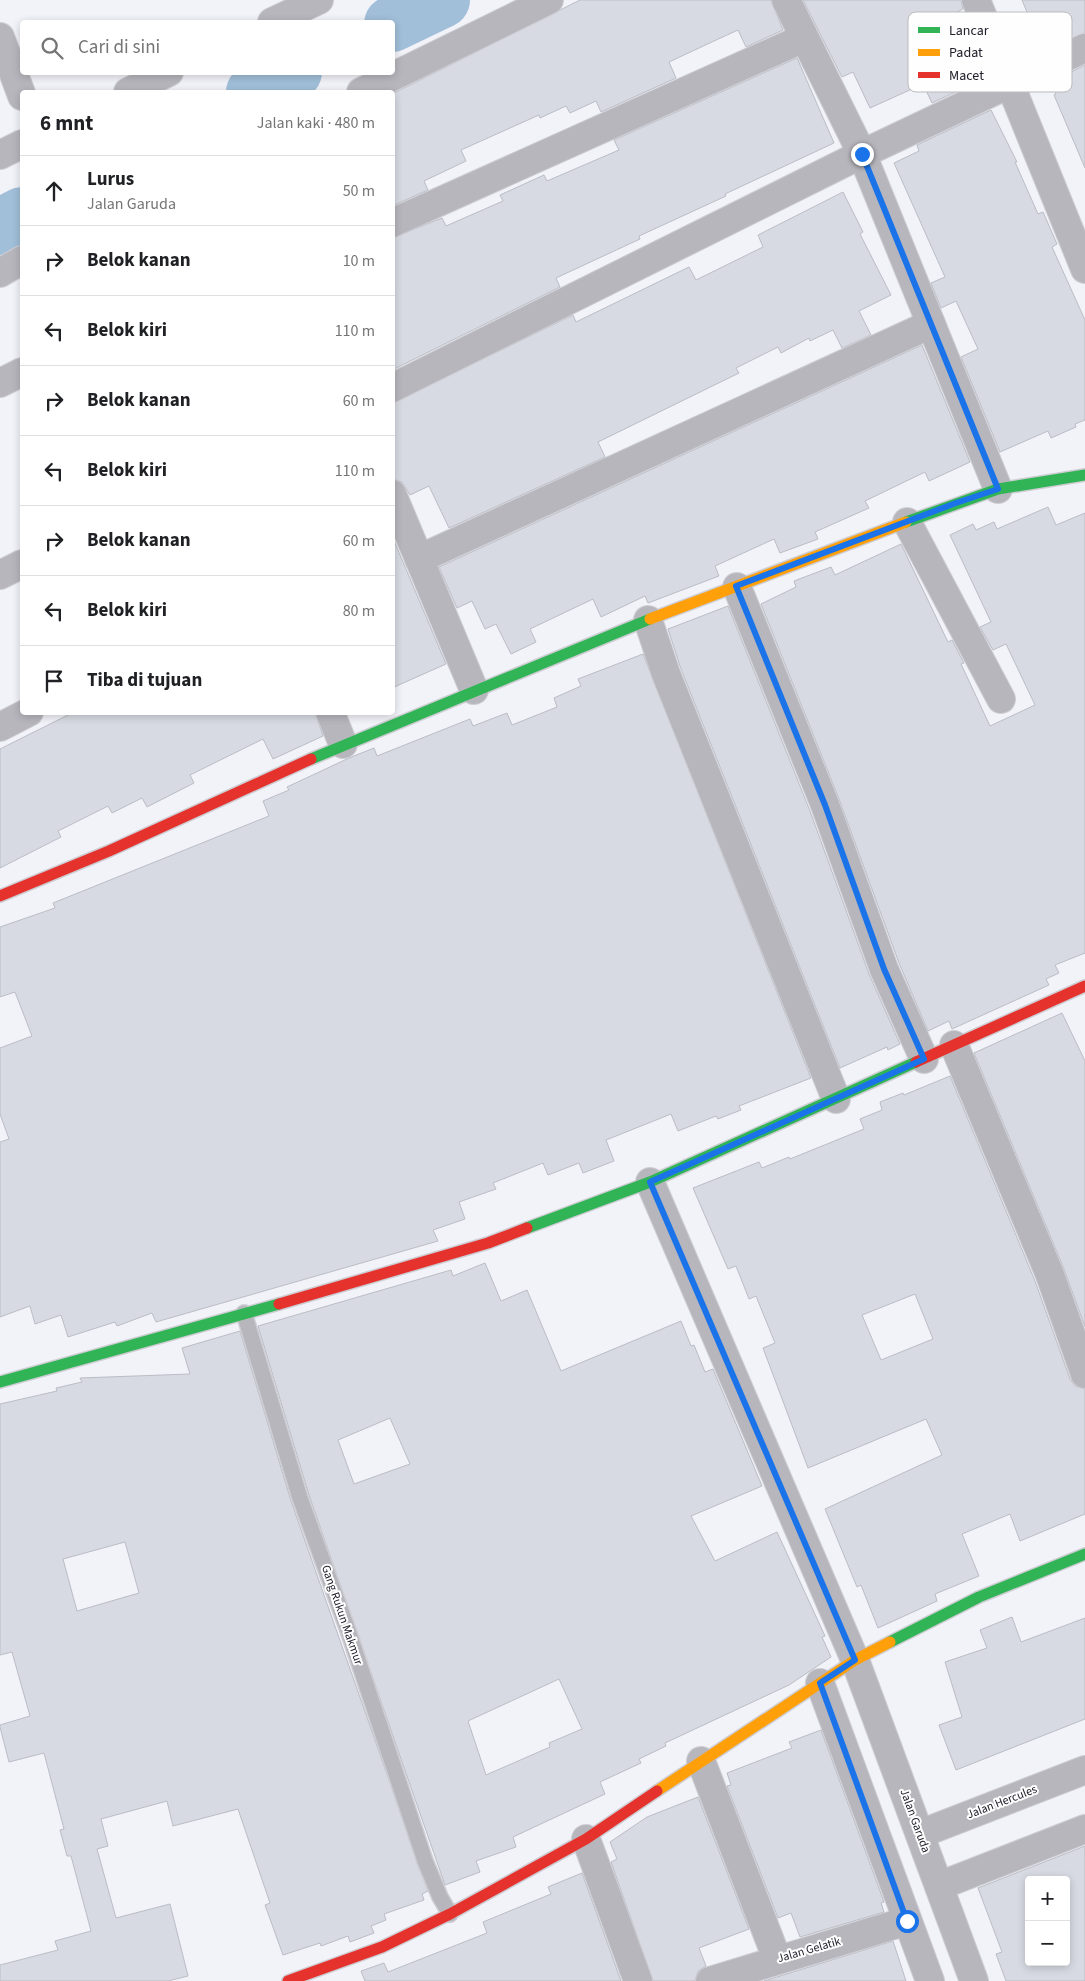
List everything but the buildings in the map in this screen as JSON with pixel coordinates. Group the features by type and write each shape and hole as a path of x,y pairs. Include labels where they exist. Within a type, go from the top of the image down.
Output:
{"street":[{"path":"366,90 549,0"},
{"path":"786,0 862,154 998,489"},
{"path":"976,0 981,12"},
{"path":"276,20 314,1"},
{"path":"0,37 20,91"},
{"path":"395,222 804,38"},
{"path":"1072,54 1085,48"},
{"path":"132,90 163,75"},
{"path":"395,387 990,92"},
{"path":"1013,92 1085,269"},
{"path":"0,155 20,145"},
{"path":"0,273 20,261"},
{"path":"419,559 931,324"},
{"path":"0,384 20,373"},
{"path":"0,896 109,851 343,744 648,620 998,489 1085,475"},
{"path":"395,501 474,690"},
{"path":"907,522 1001,699"},
{"path":"0,575 20,565"},
{"path":"736,586 825,805 884,969 924,1059"},
{"path":"648,620 670,683 836,1099"},
{"path":"0,727 23,715"},
{"path":"331,715 343,744"},
{"path":"0,1382 273,1306 488,1243 650,1182 1085,986"},
{"path":"954,1045 1050,1275 1085,1374"},
{"name":"Jalan Garuda","path":"650,1182 855,1660 974,1981"},
{"path":"288,1981 382,1947 450,1914 586,1840 701,1761 855,1660 979,1597 1085,1554"},
{"path":"820,1683 930,1981"},
{"path":"701,1761 777,1959"},
{"name":"Jalan Hercules","path":"920,1834 1085,1770"},
{"path":"939,1886 1085,1829"},
{"path":"586,1840 638,1981"},
{"name":"Jalan Gelatik","path":"710,1981 777,1959 907,1921"}],"lane":[{"name":"Gang Rukun Makmur","path":"244,1313 300,1498 349,1633 424,1861 450,1914"}],"waterway":[{"path":"395,23 442,0"},
{"path":"258,90 288,75"},
{"path":"0,227 20,216"}],"traffic: fast":[{"path":"906,522 998,489 1085,475"},
{"path":"311,759 650,619"},
{"path":"527,1228 650,1182 916,1062"},
{"path":"0,1382 279,1304"},
{"path":"890,1642 979,1597 1085,1554"}],"traffic: slow":[{"path":"650,619 906,522"},
{"path":"657,1791 855,1660 890,1642"}],"traffic: jam":[{"path":"0,896 109,851 311,759"},
{"path":"916,1062 1085,986"},
{"path":"279,1304 488,1243 527,1228"},
{"path":"288,1981 382,1947 450,1914 586,1839 657,1791"}],"route":[{"path":"862,154 998,489 736,586 825,805 884,969 924,1059 650,1182 855,1660 820,1683 907,1921"}]}
